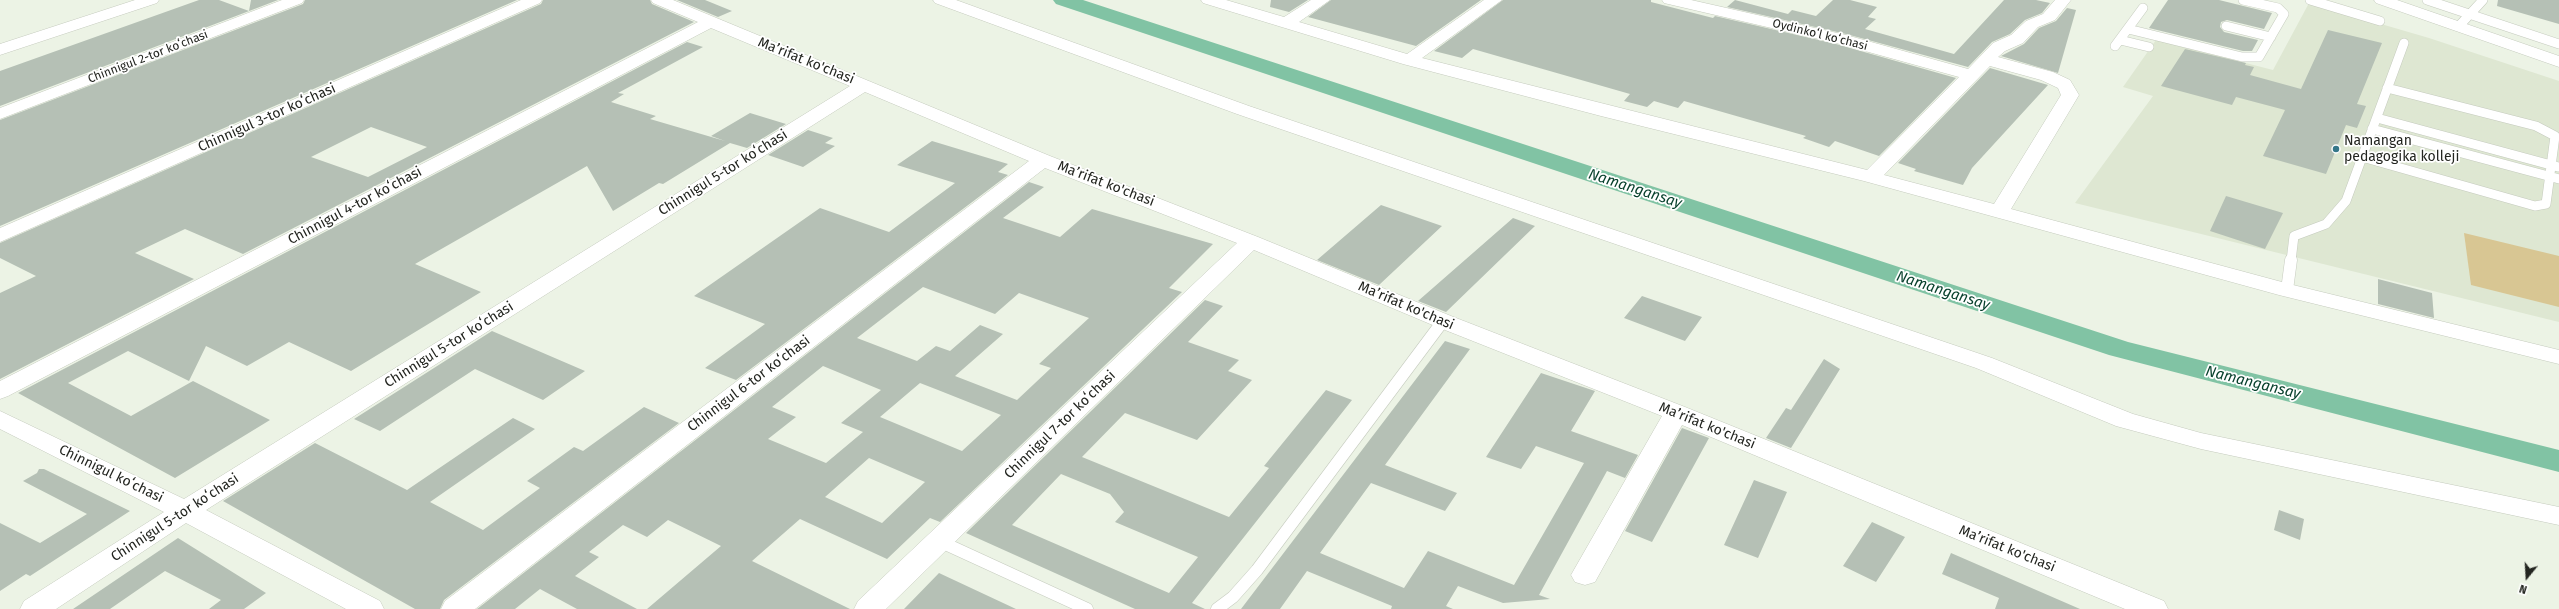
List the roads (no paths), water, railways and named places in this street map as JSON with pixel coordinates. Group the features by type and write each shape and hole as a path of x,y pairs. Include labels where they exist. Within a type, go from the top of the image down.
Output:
{"street":[{"path":"0,50 150,0"},
{"name":"Chinnigul 2-tor koʻchasi","path":"0,114 296,0"},
{"name":"Chinnigul 3-tor koʻchasi","path":"0,236 534,0"},
{"name":"Maʼrifat ko'chasi","path":"659,0 865,84 1043,160 1250,241 1443,321 1676,413 2154,609"},
{"path":"941,0 1243,110 1984,363 2125,420 2201,441 2559,516"},
{"path":"1209,0 1409,60 1607,112 1871,177 2288,290 2559,357"},
{"path":"1286,23 1322,0"},
{"path":"1409,60 1494,0"},
{"name":"Oydinkoʻl koʻchasi","path":"1670,0 1840,39 1970,75"},
{"path":"1871,177 1999,47 2017,39 2032,24 2054,13 2063,0"},
{"path":"2382,0 2559,62"},
{"name":"Chinnigul 4-tor koʻchasi","path":"0,391 710,22"},
{"path":"1986,59 2047,76 2064,84 2069,90 2070,95 2000,212"},
{"name":"Chinnigul 5-tor koʻchasi","path":"34,609 185,511 865,84"},
{"name":"Chinnigul 6-tor koʻchasi","path":"455,609 1043,160"},
{"name":"Chinnigul 7-tor koʻchasi","path":"868,609 1250,241"},
{"path":"1585,575 1676,413"},
{"name":"Chinnigul koʻchasi","path":"0,419 185,511 370,609"}],"lane":[{"path":"2128,29 2253,58 2262,55 2284,14 2282,11 2243,0"},
{"path":"2310,0 2380,21"},
{"path":"2427,0 2559,44"},
{"path":"2459,26 2469,13 2483,0"},
{"path":"2143,8 2117,43 2148,47"},
{"path":"2226,26 2271,37"},
{"path":"2288,290 2294,236 2326,224 2337,213 2346,200 2404,43"},
{"path":"2362,157 2535,206 2546,204 2555,178 2556,166 2555,136 2549,131 2387,88"},
{"path":"2376,118 2556,166"},
{"path":"2372,128 2555,178"},
{"path":"1217,609 1233,597 1257,570 1443,321"},
{"path":"939,541 1087,609"}],"waterway":[{"name":"Namangansay","path":"1063,0 2119,349 2559,461"}],"place":[{"name":"Namangan pedagogika kolleji","path":"2336,149"}]}
